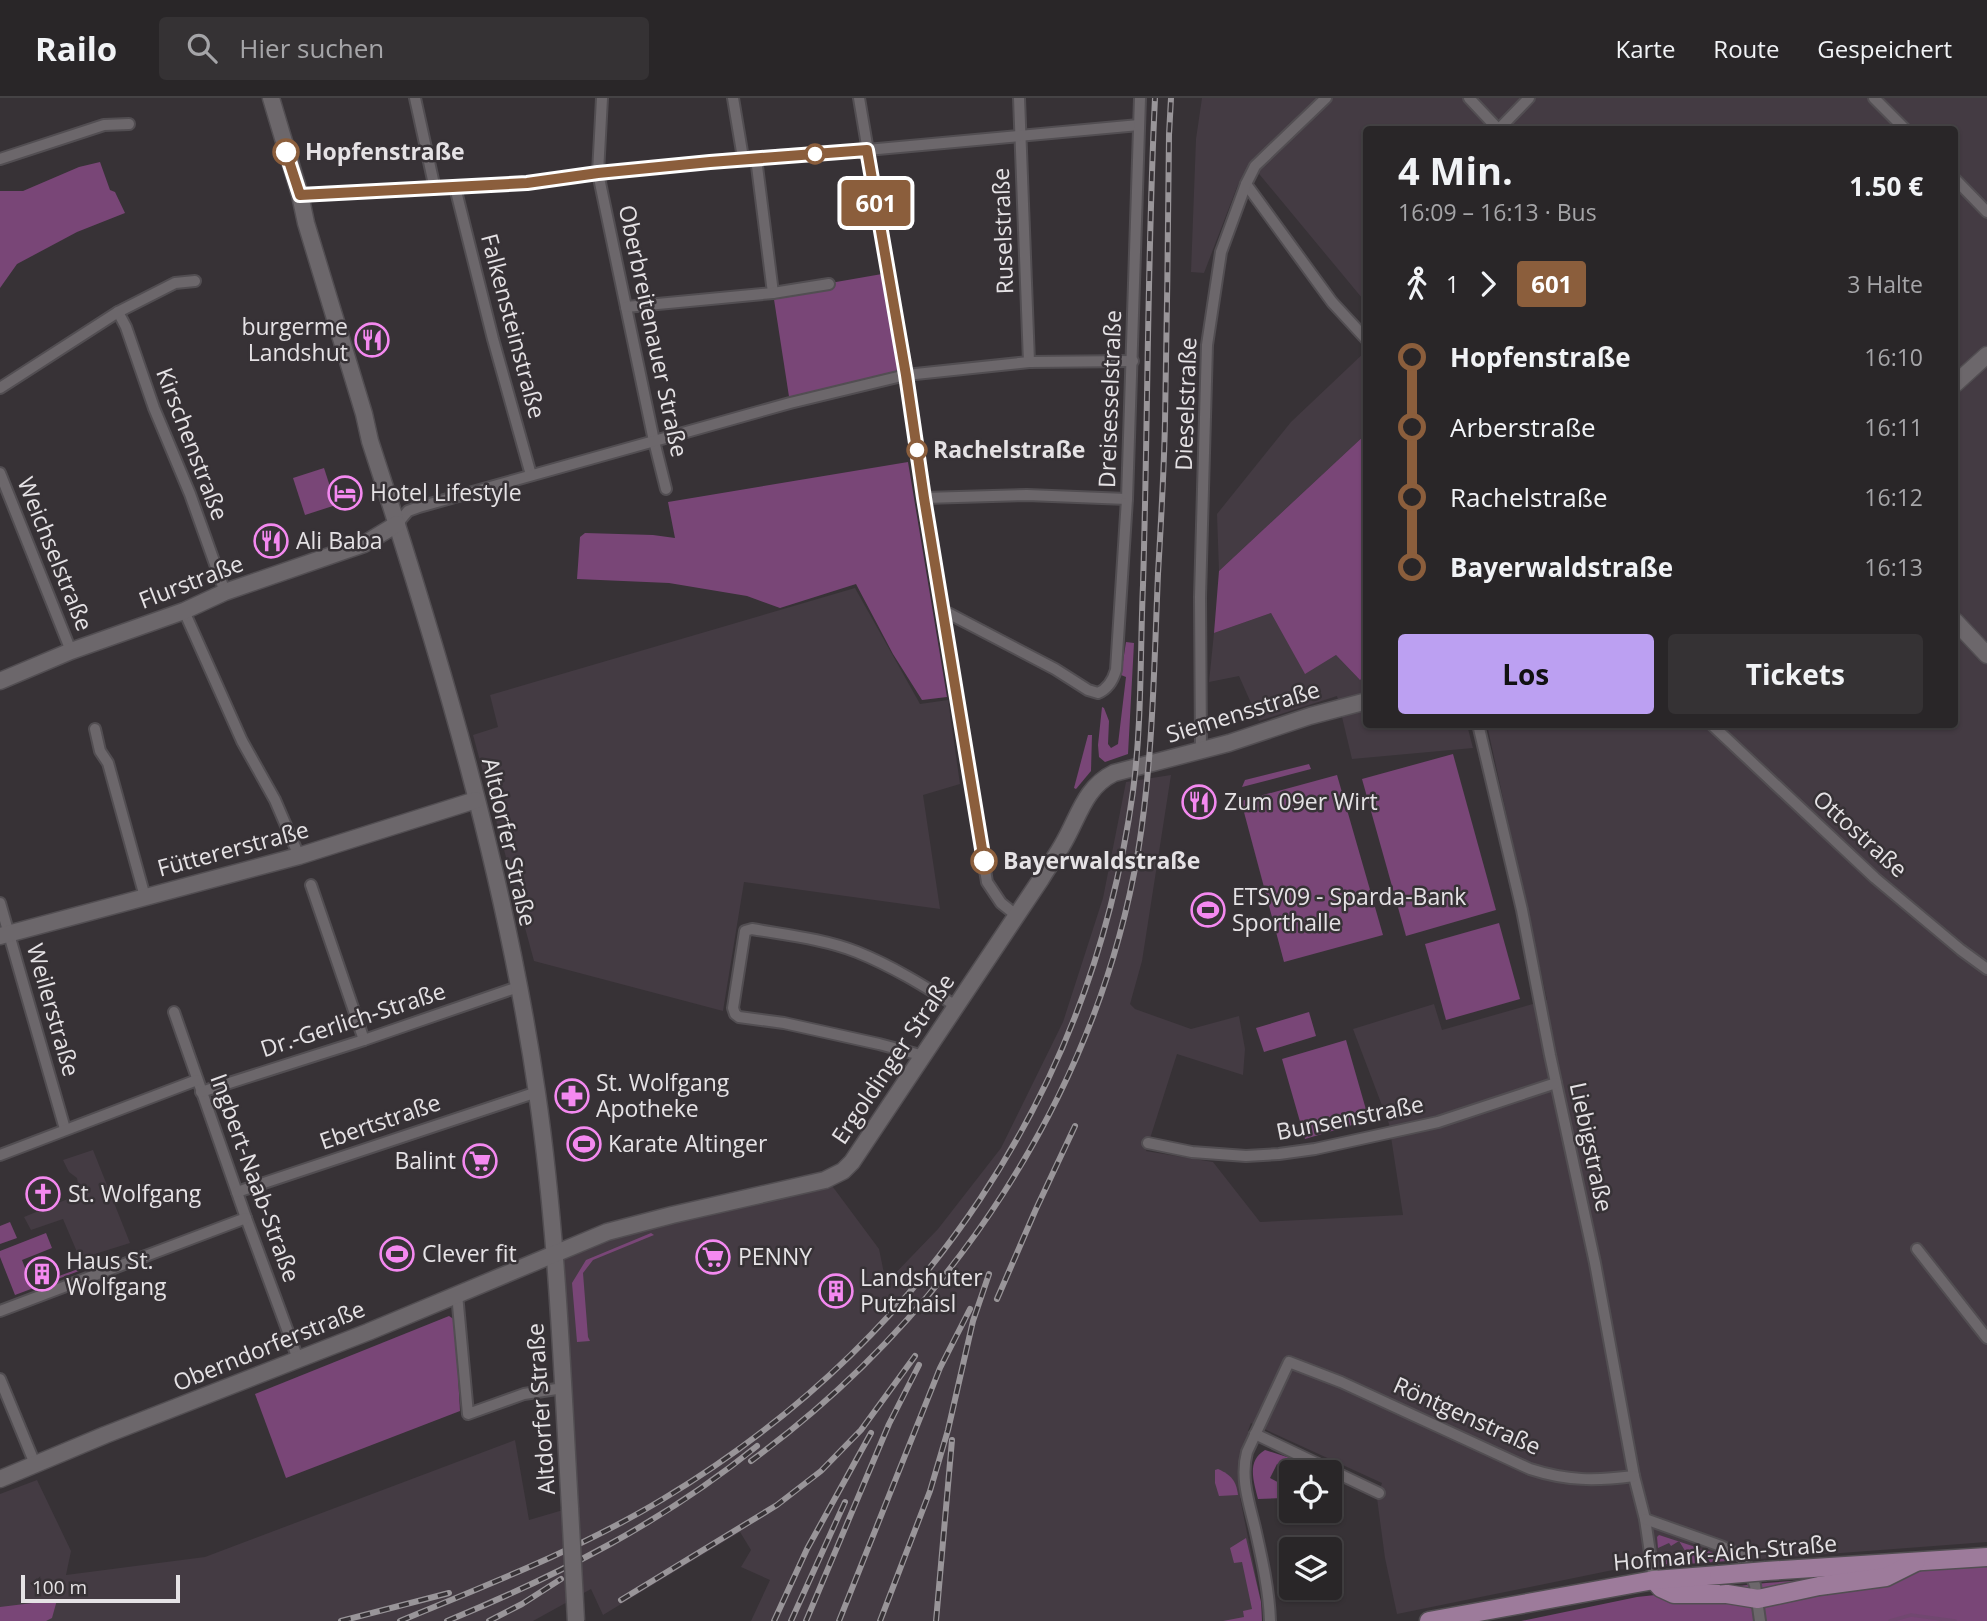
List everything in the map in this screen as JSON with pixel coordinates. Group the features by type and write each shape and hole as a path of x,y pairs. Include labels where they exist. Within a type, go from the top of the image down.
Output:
{"main road":[{"name":"Altdorfer Straße","path":"271,98 370,441 428,623 476,800 518,987 537,1091 554,1254 576,1621"},
{"path":"1958,381 1987,355"},
{"name":"Flurstraße","path":"0,681 71,651 184,611 225,592 364,544 397,524"},
{"path":"1958,624 1987,655"},
{"name":"Siemensstraße","path":"1132,767 1229,743 1310,716 1363,702"},
{"name":"Ergoldinger Straße","path":"554,1254 607,1232 812,1183 836,1175 852,1163 1065,841 1091,791 1104,778 1132,767"},
{"name":"Füttererstraße","path":"4,935 299,856 476,800"},
{"name":"Oberndorferstraße","path":"0,1479 554,1254"},
{"name":"Hofmark-Aich-Straße","path":"1429,1621 1654,1580 1987,1557"},
{"path":"1654,1580 1661,1588 1674,1594 1727,1594 1758,1599 1819,1586 1886,1577 1916,1562"}],"street":[{"path":"415,98 435,189"},
{"name":"Oberbreitenauer Straße","path":"602,98 598,173 666,489"},
{"path":"733,98 743,158"},
{"path":"859,98 987,882 1001,904 1016,915"},
{"name":"Ruselstraße","path":"1019,98 1029,362"},
{"name":"Dreisesselstraße","path":"944,611 1055,669 1088,690 1098,693 1105,690 1114,678 1127,499 1140,98"},
{"name":"Dieselstraße","path":"1201,750 1200,597 1207,345 1221,252 1255,166 1326,98"},
{"path":"1469,98 1496,126"},
{"path":"1502,126 1529,98"},
{"path":"1874,98 1902,126"},
{"path":"0,159 104,125 129,124"},
{"path":"300,195 527,183 743,158 867,150 1139,125"},
{"path":"756,158 773,293"},
{"path":"1958,182 1987,212"},
{"path":"1246,184 1332,302 1363,336"},
{"name":"Falkensteinstraße","path":"455,187 531,475"},
{"path":"0,388 118,312 174,283 195,281"},
{"path":"626,307 773,293 829,284"},
{"name":"Kirschenstraße","path":"118,312 190,494 225,592"},
{"path":"397,524 408,511 419,506 654,440 906,375 1029,362 1133,361"},
{"name":"Weichselstraße","path":"0,473 71,651"},
{"path":"924,498 1027,495 1127,499"},
{"path":"184,611 242,741 275,800 299,856"},
{"name":"Liebigstraße","path":"1479,728 1522,910 1595,1263 1634,1476 1646,1519 1654,1580"},
{"name":"Ottostraße","path":"1715,728 1875,878 1987,969"},
{"path":"95,729 100,751 108,763 145,897"},
{"path":"312,885 364,1040"},
{"name":"Weilerstraße","path":"0,903 4,935 65,1129"},
{"path":"924,1056 784,1023 739,1017 733,1008 745,933 747,930 808,939 854,951 888,965 956,1006"},
{"name":"Dr.-Gerlich-Straße","path":"201,1091 364,1040 518,987"},
{"name":"Ingbert-Naab-Straße","path":"174,1012 298,1359"},
{"path":"0,1155 198,1080"},
{"name":"Bunsenstraße","path":"1148,1143 1192,1152 1245,1156 1315,1149 1438,1122 1556,1083"},
{"name":"Ebertstraße","path":"237,1192 537,1091"},
{"path":"0,1311 246,1218"},
{"path":"1917,1249 1987,1338"},
{"path":"457,1294 468,1413 524,1394 563,1388"},
{"name":"Röntgenstraße","path":"1255,1434 1289,1362 1341,1382 1530,1469 1563,1478 1586,1480 1634,1476"},
{"path":"0,1379 35,1464"},
{"path":"1270,1621 1267,1586 1244,1476 1247,1452 1255,1434 1379,1493"},
{"path":"1646,1519 1721,1545 1743,1557 1755,1585 1760,1621"}],"shaded area":[{"path":"1202,98 1987,98 1987,1542 1613,1570 1397,1614 1385,1558 1377,1498 1382,1483 1342,1465 1342,1460 1332,1460 1251,1423 1248,1431 1255,1434 1247,1452 1247,1497 1240,1498 1261,1602 1262,1621 751,1621 770,1580 741,1567 751,1550 740,1532 603,1615 591,1589 533,1621 0,1621 0,1494 37,1480 71,1551 66,1575 205,1557 515,1440 529,1520 570,1508 553,1256 684,1216 827,1179 879,1249 886,1283 938,1229 1001,1148 1063,1022 1103,898 1126,782 1171,775 1142,961 1130,1004 1135,1009 1191,1029 1239,1016 1245,1049 1243,1075 1177,1054 1146,1151 1213,1162 1260,1222 1403,1215 1389,1124 1353,1029 1434,1004 1442,1030 1547,1000 1488,728 1958,728 1958,126 1363,126 1363,299 1250,163 1237,187 1204,273 1191,272 1196,139"},
{"path":"100,162 110,190 115,192 125,213 77,232 17,264 0,288 0,191 23,191 79,167"},
{"path":"888,275 906,375 790,403 773,293"},
{"path":"1363,354 1363,437 1219,571 1217,514 1291,422"},
{"path":"1363,437 1363,677 1360,680 1336,655 1305,674 1271,613 1214,633 1219,571"},
{"path":"908,462 947,697 922,700 893,654 856,584 780,608 747,596 669,583 577,579 580,537 585,533 675,538 668,502"},
{"path":"324,468 336,505 305,515 293,478"},
{"path":"855,588 920,704 948,700 960,784 923,795 940,909 744,882 723,1011 534,961 473,735 498,727 490,695"},
{"path":"1271,613 1305,673 1336,655 1359,679 1363,676 1363,728 1468,728 1473,748 1352,759 1337,696 1259,721 1239,676 1209,682 1214,633"},
{"path":"1126,642 1134,643 1128,754 1105,762 1099,757 1098,745 1102,707 1109,721 1108,744 1111,748 1118,744 1126,677 1121,675"},
{"path":"1088,735 1092,735 1091,771 1076,789 1074,788"},
{"path":"1453,754 1496,910 1406,936 1362,779"},
{"path":"1309,764 1311,769 1242,787 1245,780"},
{"path":"1337,775 1383,935 1284,962 1241,801"},
{"path":"1499,923 1520,999 1446,1020 1425,944"},
{"path":"1309,1012 1316,1036 1264,1052 1256,1028"},
{"path":"1346,1040 1369,1120 1305,1139 1282,1059"},
{"path":"93,1150 130,1243 82,1258 63,1219 31,1230 24,1217 75,1196 77,1178 69,1172 63,1160"},
{"path":"10,1222 17,1238 0,1244 0,1226"},
{"path":"46,1233 52,1248 22,1260 32,1286 78,1269 79,1271 15,1295 0,1251"},
{"path":"651,1233 654,1235 593,1260 583,1273 590,1341 577,1342 572,1283 586,1260"},
{"path":"449,1316 455,1320 460,1411 286,1478 255,1394"},
{"path":"1265,1450 1290,1458 1279,1460 1279,1465 1277,1464 1270,1478 1279,1483 1279,1498 1258,1499 1253,1466"},
{"path":"1218,1469 1232,1479 1238,1495 1219,1496 1215,1483 1215,1470"},
{"path":"1659,1535 1678,1541 1671,1546 1669,1543 1658,1548"},
{"path":"1246,1538 1261,1602 1262,1621 1223,1621 1244,1617 1243,1611 1252,1609 1242,1562 1234,1563 1230,1548"},
{"path":"1679,1542 1725,1557 1727,1561 1670,1565 1664,1563 1660,1554 1664,1561 1669,1559 1671,1562 1687,1554"},
{"path":"1987,1566 1987,1621 1521,1621 1637,1597 1766,1583"},
{"path":"57,1600 52,1618 46,1621 0,1621 0,1607"}],"waterway":[{"path":"1890,1621 1911,1615 1955,1621"}],"railway":[{"path":"400,1621 534,1565 632,1517 756,1436 840,1365 915,1286 980,1199 1035,1106 1079,1006 1112,901 1133,791 1140,688 1155,98"},
{"path":"751,1461 823,1403 890,1339 950,1268 1003,1193 1050,1113 1088,1030 1117,942 1138,852 1152,713 1165,440 1171,98"},
{"path":"997,1299 1075,1126"},
{"path":"880,1621 930,1491 948,1430 973,1321 989,1274"},
{"path":"839,1621 940,1368 970,1309"},
{"path":"621,1600 777,1505 821,1471 861,1430 915,1356"},
{"path":"806,1621 889,1424 919,1365"},
{"path":"774,1621 807,1549 871,1433"},
{"path":"936,1621 952,1440"},
{"path":"447,1621 529,1585 609,1545 685,1499 757,1446"},
{"path":"791,1621 845,1502"},
{"path":"489,1621 561,1579"},
{"path":"341,1621 449,1593"}],"bus line":[{"name":"601","path":"286,152 300,195 527,183 743,158 867,150 984,861"}],"place":[{"name":"Hopfenstraße","path":"286,152"},
{"name":"burgerme Landshut","path":"372,340"},
{"name":"Rachelstraße","path":"917,450"},
{"name":"Hotel Lifestyle","path":"345,493"},
{"name":"Ali Baba","path":"271,541"},
{"name":"Zum 09er Wirt","path":"1199,802"},
{"name":"Bayerwaldstraße","path":"984,861"},
{"name":"ETSV09 - Sparda-Bank Sporthalle","path":"1208,910"},
{"name":"St. Wolfgang Apotheke","path":"572,1096"},
{"name":"Karate Altinger","path":"584,1144"},
{"name":"Balint","path":"480,1161"},
{"name":"St. Wolfgang","path":"43,1194"},
{"name":"Clever fit","path":"397,1254"},
{"name":"PENNY","path":"713,1257"},
{"name":"Haus St. Wolfgang","path":"42,1274"},
{"name":"Landshuter Putzhaisl","path":"836,1291"}]}
